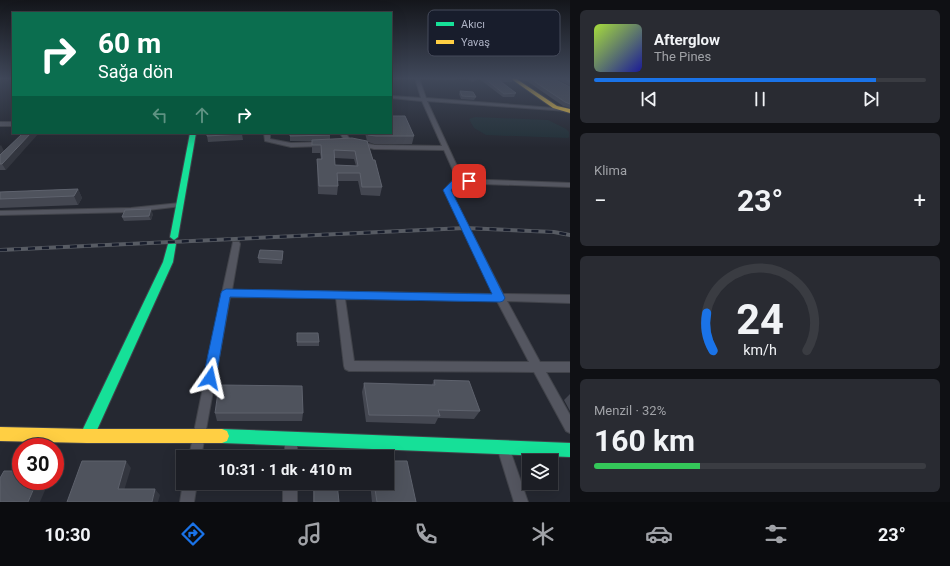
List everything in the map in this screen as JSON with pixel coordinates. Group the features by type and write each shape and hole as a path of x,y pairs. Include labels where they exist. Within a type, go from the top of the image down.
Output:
{"street":[{"path":"425,101 459,177 447,190 500,298 570,427"},
{"path":"445,101 568,110"},
{"path":"547,101 555,107 568,110"},
{"path":"555,101 568,110"},
{"path":"0,124 12,124"},
{"path":"87,436 168,262 193,134"},
{"path":"267,134 267,140 291,145 327,143"},
{"path":"344,134 348,142"},
{"path":"341,143 348,142 374,147 446,148"},
{"path":"455,181 570,185"},
{"path":"0,213 130,210 180,205"},
{"path":"196,450 236,244"},
{"path":"226,293 570,299"},
{"path":"340,295 350,366 570,367"},
{"path":"0,434 87,436 198,435 570,450"},
{"path":"291,439 291,450"},
{"path":"503,447 521,502"},
{"path":"187,502 189,490"},
{"path":"290,490 290,502"}],"shaded area":[{"path":"475,117 548,120 566,129 569,132 569,137 486,135 474,128 469,119"}],"building":[{"path":"392,116 405,116 414,136 376,136 368,135 392,134"},
{"path":"22,134 30,134 2,164 0,164 0,155"},
{"path":"207,134 242,134 207,136"},
{"path":"290,134 330,134 330,135 290,136"},
{"path":"352,138 367,141 373,160 375,160 382,187 362,187 360,173 337,173 338,186 319,186 317,159 322,159 321,145 312,145 312,140","holes":["334,150 355,151 358,166 335,165"]},
{"path":"78,189 74,196 0,199 0,192"},
{"path":"151,209 149,216 122,217 125,210"},
{"path":"260,250 283,251 282,260 258,258"},
{"path":"297,333 318,333 319,342 297,342"},
{"path":"434,380 469,381 480,411 438,410 440,416 369,415 364,383 435,385"},
{"path":"219,385 302,386 303,413 215,413"},
{"path":"82,461 126,461 118,489 155,489 152,502 67,502"},
{"path":"394,461 407,461 416,502 377,502 375,490 394,490"},
{"path":"4,471 12,471 12,490 33,490 28,502 0,502 0,478"},
{"path":"314,490 338,490 339,502 314,502"}],"railway":[{"path":"0,250 465,228 554,232 570,235"}],"traffic: fast":[{"path":"174,237 193,134"},
{"path":"87,436 168,262 172,244"},
{"path":"222,436 570,450"}],"traffic: slow":[{"path":"547,101 555,107 570,111"},
{"path":"0,434 87,436 222,436"}],"route":[{"path":"210,378 226,293 500,298 447,190 455,181 469,181"}]}
